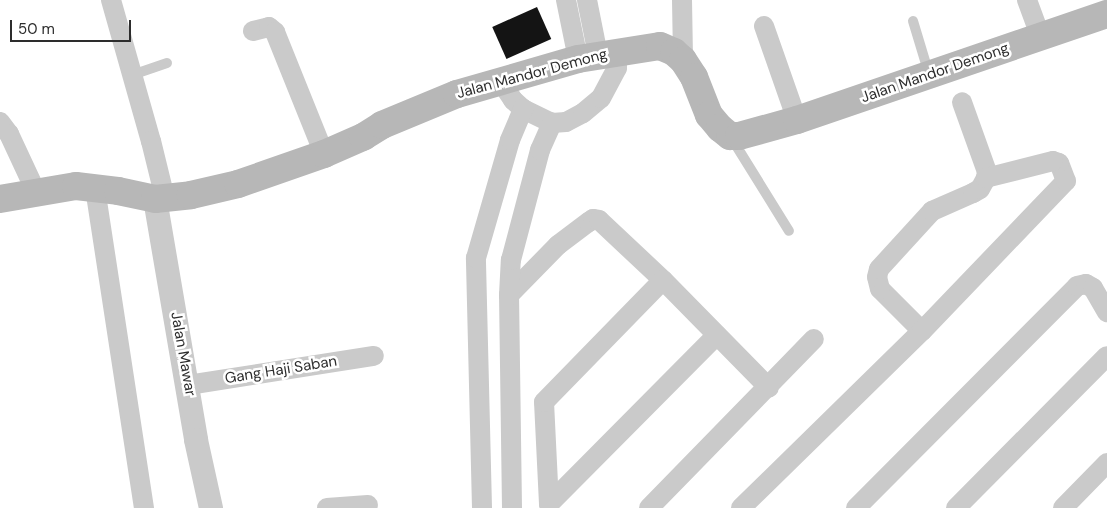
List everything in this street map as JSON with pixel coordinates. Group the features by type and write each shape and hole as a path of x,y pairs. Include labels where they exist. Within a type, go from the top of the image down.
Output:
{"main road":[{"name":"Jalan Mandor Demong","path":"730,136 797,120 1107,14"},
{"name":"Jalan Mandor Demong","path":"0,199 76,186 160,199 191,195 238,184 324,154 363,137 382,125 457,94 598,55 660,46 674,52 684,60"},
{"path":"684,60 694,77 709,115 730,136"}],"street":[{"name":"Jalan Mawar","path":"111,0 132,75 160,199 196,440 211,508"},
{"path":"501,82 513,100 523,109 552,123 566,122 583,113 601,98 617,68 598,55 566,0"},
{"path":"587,0 598,55"},
{"path":"682,0 684,60"},
{"path":"1027,0 1041,38"},
{"path":"764,26 797,120"},
{"path":"253,31 269,27 275,32 324,154"},
{"path":"922,332 880,289 877,277 879,269 932,211 980,189 986,178 987,172 962,102"},
{"path":"482,508 476,258 510,140 523,109"},
{"path":"0,122 9,134 36,192"},
{"path":"512,508 509,295 511,260 540,150 552,123"},
{"path":"510,140 540,150"},
{"path":"741,508 922,332 1066,181 1059,163 1053,161 986,178"},
{"path":"95,188 144,508"},
{"path":"509,295 558,245 593,219 599,220 662,280 769,388"},
{"path":"662,280 544,402 549,504 717,335"},
{"path":"856,508 1077,286 1086,284 1093,288 1107,312"},
{"path":"650,508 814,340"},
{"name":"Gang Haji Saban","path":"188,385 374,356"},
{"path":"956,508 1107,356"},
{"path":"1063,508 1107,463"},
{"path":"327,508 368,505"}],"lane":[{"path":"913,21 929,74"},
{"path":"132,75 167,63"},
{"path":"730,136 760,188 789,231"}],"building":[{"path":"537,7 551,39 506,59 492,27"}]}
